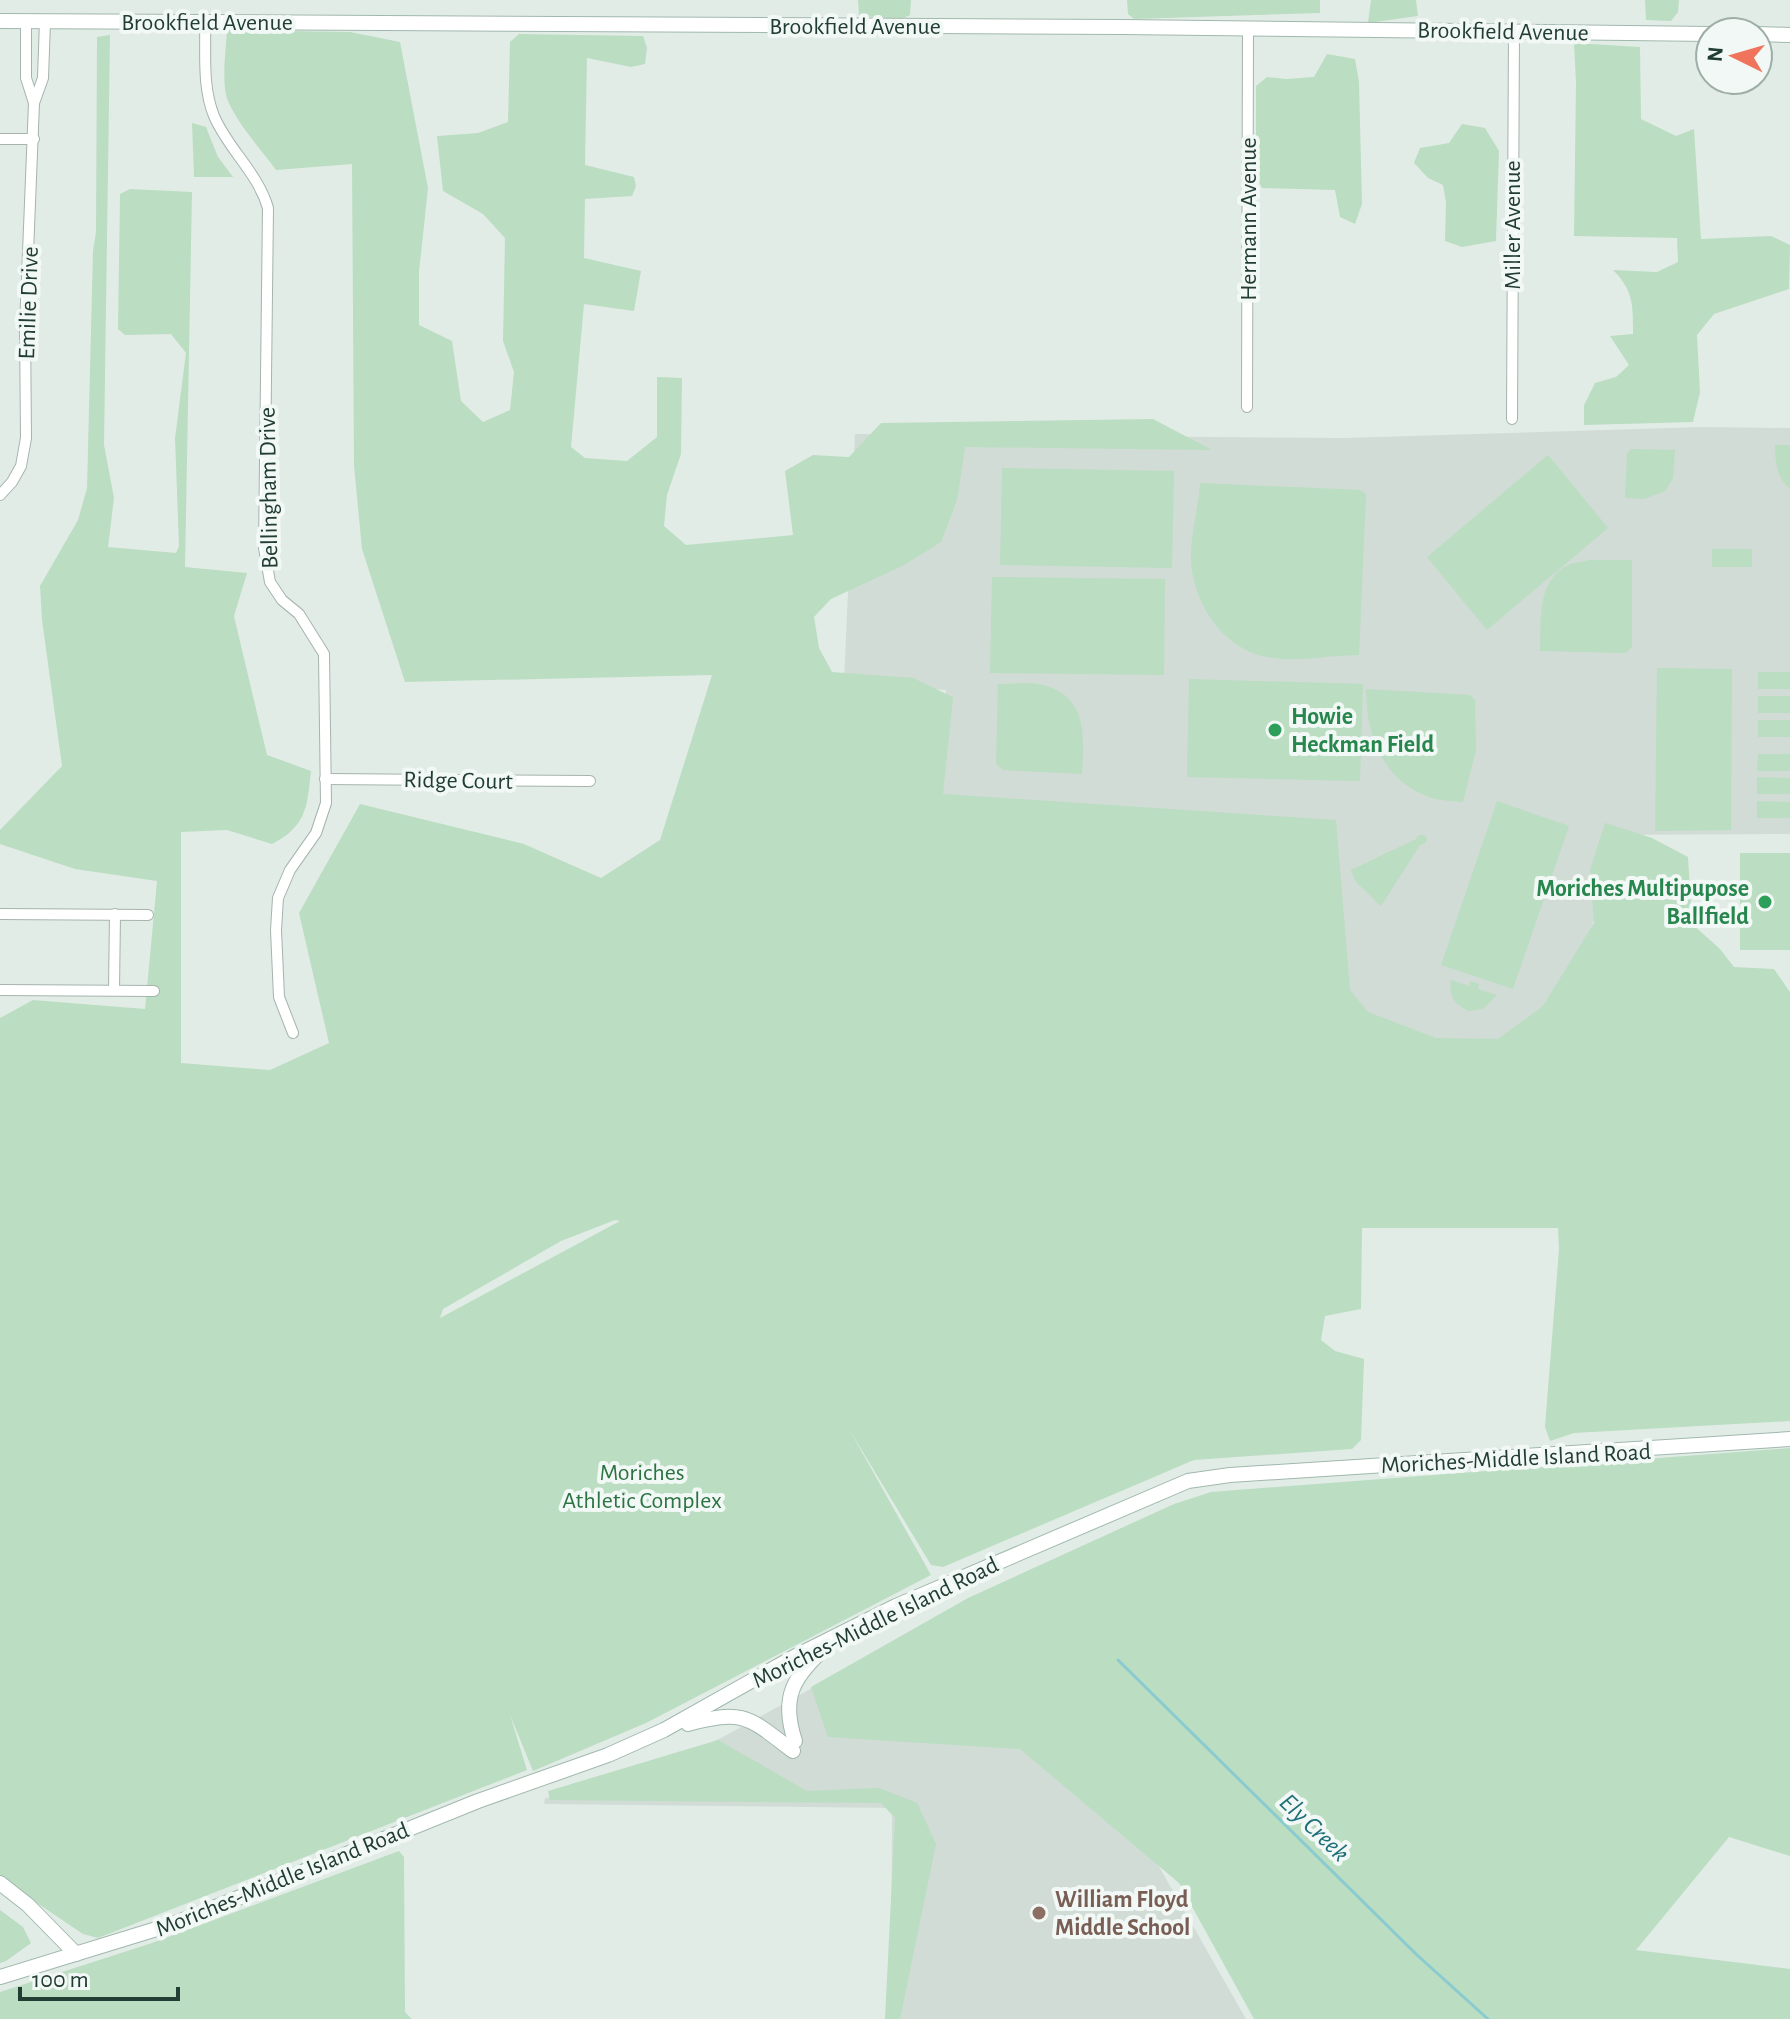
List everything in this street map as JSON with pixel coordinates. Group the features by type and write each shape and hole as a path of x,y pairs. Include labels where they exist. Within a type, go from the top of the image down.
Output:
{"main road":[{"name":"Brookfield Avenue","path":"0,21 1122,27 1694,34"},
{"name":"Moriches-Middle Island Road","path":"0,1977 157,1930 478,1801 608,1755 664,1730 839,1634 940,1586 1177,1484 1197,1479 1790,1439"},
{"path":"664,1730 718,1716 742,1717 794,1746 788,1706 794,1684 805,1667 839,1634"},
{"path":"0,1883 28,1905 76,1954"}],"street":[{"name":"Emilie Drive","path":"0,495 21,466 26,438 25,327 34,103 26,70 26,21"},
{"name":"Emilie Drive","path":"34,103 43,70 45,21"},
{"name":"Bellingham Drive","path":"205,22 207,91 215,117 262,188 268,208 264,548 270,582 282,600 299,614 324,654 326,803 316,833 290,870 278,898 279,997 293,1033"},
{"name":"Hermann Avenue","path":"1247,407 1248,30"},
{"name":"Miller Avenue","path":"1512,419 1514,31"},
{"path":"26,70 43,70"},
{"path":"0,139 34,139"},
{"name":"Ridge Court","path":"325,779 590,781"},
{"path":"0,914 148,915"},
{"path":"114,990 115,914"},
{"path":"0,990 154,991"}],"shaded area":[{"path":"1702,427 1790,428 1790,834 1615,835 1562,1047 1335,1041 942,809 946,690 844,683 855,434 1345,438"},
{"name":"William Floyd Middle School","path":"953,1611 1125,1807 1246,2019 891,2019 892,1808 544,1804 545,1798 628,1781 721,1738"}],"green space":[{"path":"858,0 911,0 910,15 902,19 859,16"},
{"path":"1127,0 1320,0 1320,13 1134,19 1128,14"},
{"path":"1371,0 1416,0 1418,16 1368,23"},
{"path":"1645,0 1679,0 1678,12 1671,21 1646,20"},
{"name":"Moriches Athletic Complex","path":"227,30 350,32 400,42 428,188 419,272 419,325 452,341 461,401 483,422 510,410 514,372 503,341 505,238 483,214 443,191 437,136 478,133 508,122 510,42 519,34 643,36 647,48 645,64 631,67 587,58 585,165 634,177 636,186 632,196 585,199 584,258 641,271 634,311 584,304 571,447 585,458 627,461 657,437 657,377 682,378 681,454 667,495 664,526 686,545 793,535 785,471 813,455 849,457 881,423 1153,419 1212,450 965,447 957,500 941,542 904,565 831,599 814,617 819,648 832,672 913,678 953,697 943,794 1336,820 1350,990 1368,1012 1436,1038 1498,1039 1543,1006 1594,923 1590,870 1605,823 1652,838 1688,857 1692,924 1720,949 1734,967 1774,969 1790,992 1790,1421 1574,1433 1550,1441 1545,1427 1558,1228 1362,1228 1361,1309 1325,1316 1321,1340 1335,1351 1364,1359 1361,1440 1352,1449 1194,1460 943,1567 931,1565 849,1429 931,1575 646,1723 533,1771 510,1715 527,1770 98,1938 83,1934 0,1878 0,1018 33,1000 145,1009 157,881 75,869 0,844 0,830 62,766 40,586 78,520 87,488 96,232 97,37 110,35 104,445 114,498 108,547 176,553 179,546 175,438 186,353 171,334 125,335 118,329 120,194 130,189 192,192 185,567 247,573 234,616 267,755 311,771 306,805 299,822 272,844 227,830 181,832 181,1063 270,1070 329,1043 299,913 360,804 524,844 601,878 660,840 712,675 405,682 362,549 354,466 352,164 276,170 228,101 224,76","holes":["615,1220 620,1221 440,1318 443,1309 561,1241"]},
{"path":"1574,43 1640,47 1641,119 1676,136 1694,129 1701,239 1771,236 1790,245 1789,289 1714,314 1697,335 1700,392 1693,422 1584,425 1584,405 1595,383 1616,377 1629,365 1610,336 1633,334 1629,292 1613,270 1657,272 1678,262 1677,238 1574,236"},
{"path":"1327,54 1355,59 1359,82 1362,204 1355,224 1340,217 1335,190 1262,188 1256,176 1256,86 1267,77 1314,77"},
{"path":"192,123 206,127 218,157 233,177 194,177"},
{"path":"1462,124 1485,128 1499,151 1496,241 1462,247 1445,241 1443,185 1428,178 1414,163 1420,148 1449,143"},
{"path":"1775,445 1790,445 1790,489 1778,469"},
{"path":"1631,449 1675,450 1673,478 1665,491 1644,499 1625,498 1627,454"},
{"path":"1548,455 1608,528 1487,630 1427,557"},
{"path":"1002,468 1174,471 1172,568 1000,565"},
{"path":"1200,483 1360,490 1366,494 1359,655 1302,659 1267,657 1250,652 1221,631 1202,602 1192,568 1191,551"},
{"path":"1712,549 1752,549 1752,567 1712,567"},
{"path":"1589,560 1632,560 1632,647 1626,653 1540,651 1542,605 1549,584 1564,567"},
{"path":"992,577 1165,579 1164,675 990,673"},
{"path":"1657,668 1732,669 1731,830 1655,831"},
{"path":"1758,672 1790,672 1790,689 1758,689"},
{"name":"Howie Heckman Field","path":"1189,679 1363,684 1360,781 1187,777"},
{"path":"998,684 1043,685 1058,690 1068,698 1080,720 1082,774 1003,770 996,764"},
{"path":"1366,689 1470,695 1475,700 1476,750 1463,802 1436,799 1415,791 1390,769 1374,740"},
{"path":"1758,696 1790,696 1790,713 1758,713"},
{"path":"1758,720 1790,720 1790,737 1758,737"},
{"path":"1758,754 1790,754 1790,771 1757,771"},
{"path":"1757,777 1790,778 1790,794 1757,794"},
{"path":"1497,801 1569,826 1513,989 1441,965"},
{"path":"1757,801 1790,802 1790,818 1757,818"},
{"path":"1419,835 1427,838 1425,843 1420,845 1381,906 1356,882 1351,870"},
{"name":"Moriches Multipupose Ballfield","path":"1740,853 1790,853 1790,950 1740,950"},
{"path":"1451,980 1469,986 1471,981 1479,984 1478,989 1497,995 1483,1009 1469,1011 1454,999"},
{"path":"1790,1448 1790,1856 1729,1837 1636,1950 1790,1969 1790,2019 1254,2019 1179,1883 1020,1749 828,1737 811,1687 968,1598 1174,1504 1211,1492"},
{"path":"718,1740 807,1791 879,1788 917,1803 936,1844 900,2019 885,2019 895,1818 881,1803 550,1800 548,1791"},
{"path":"399,1851 404,1857 405,2012 412,2019 0,2019 0,1992 152,1943"},
{"path":"0,1910 23,1927 31,1943 0,1963"}],"waterway":[{"name":"Ely Creek","path":"1118,1660 1417,1955 1488,2019"}],"place":[{"name":"Howie Heckman Field","path":"1275,730"},
{"name":"Moriches Multipupose Ballfield","path":"1765,902"},
{"name":"William Floyd Middle School","path":"1039,1913"}]}
